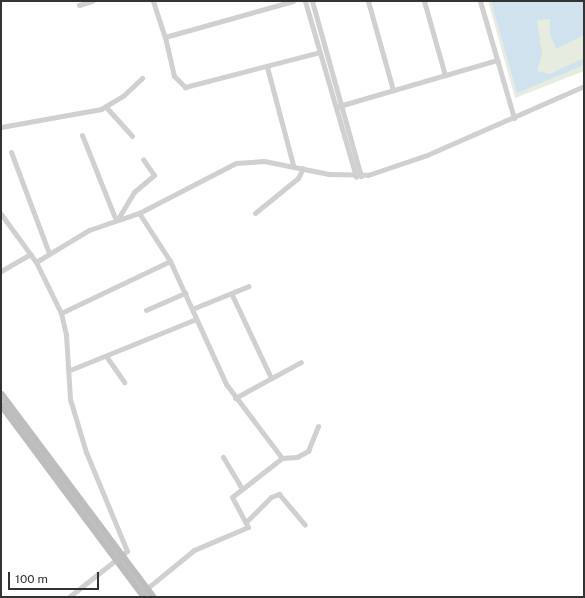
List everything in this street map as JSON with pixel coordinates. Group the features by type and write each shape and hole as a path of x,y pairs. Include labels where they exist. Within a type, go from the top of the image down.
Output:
{"main road":[{"path":"1,394 144,593 153,597"},
{"path":"1,405 120,558"}],"street":[{"path":"79,5 92,1"},
{"path":"153,1 165,36 174,76 185,87 267,67 320,52"},
{"path":"165,36 292,1"},
{"path":"305,1 358,176"},
{"path":"312,1 342,105 358,176"},
{"path":"368,1 393,90"},
{"path":"424,1 444,75"},
{"path":"480,1 514,118"},
{"path":"336,107 497,60"},
{"path":"267,67 293,165"},
{"path":"1,127 106,107 142,78"},
{"path":"36,262 48,252 117,218 138,212 236,162 248,160 293,165 303,168 358,176 427,155 584,86"},
{"path":"106,107 132,136"},
{"path":"82,135 117,218"},
{"path":"11,152 48,252"},
{"path":"117,218 134,192 154,175 143,159"},
{"path":"255,213 298,178 303,168"},
{"path":"138,212 170,261 196,319 235,398 282,458"},
{"path":"1,214 36,262 61,313 70,370 70,400 86,452 127,552 69,597"},
{"path":"1,271 31,254"},
{"path":"61,313 170,261"},
{"path":"192,309 232,295 249,286"},
{"path":"146,310 185,293"},
{"path":"232,295 271,378"},
{"path":"70,370 196,319"},
{"path":"106,356 124,382"},
{"path":"235,398 301,362"},
{"path":"144,593 194,550 248,527 232,497 282,458 298,457 308,451 318,426"},
{"path":"223,457 242,489"},
{"path":"246,522 271,497 279,494 305,525"}],"shaded area":[{"path":"488,1 584,1 584,71 515,98"}],"water":[{"path":"491,1 584,1 584,35 556,49 550,34 550,19 537,20 542,54 537,71 550,74 584,58 584,65 517,93"}]}
